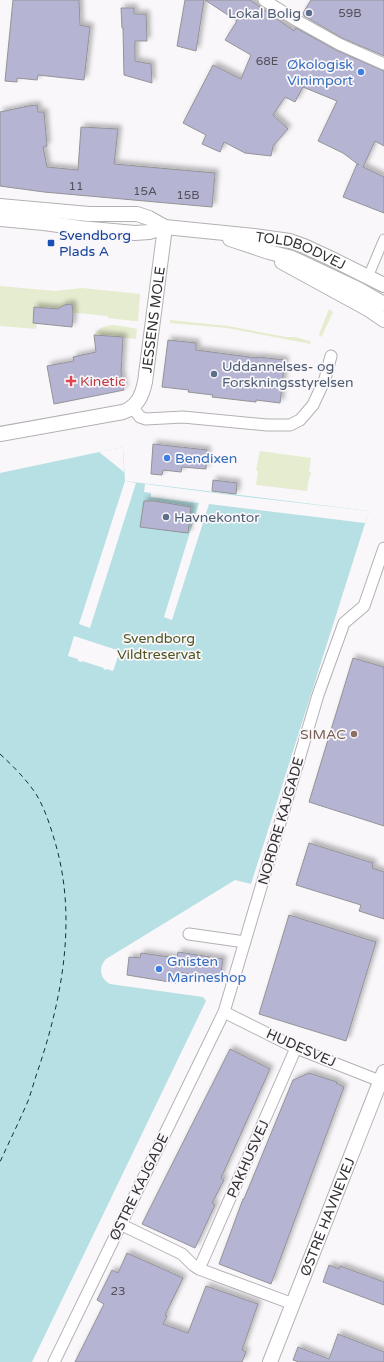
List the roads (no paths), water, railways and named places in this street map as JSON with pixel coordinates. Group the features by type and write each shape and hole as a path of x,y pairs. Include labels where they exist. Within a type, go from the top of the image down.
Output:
{"street":[{"path":"264,0 339,44 384,64"},
{"name":"TOLDBODVEJ","path":"0,206 83,214 137,214 149,218 164,227 290,241 318,252 384,285"},
{"name":"TOLDBODVEJ","path":"0,219 135,233 149,232 164,227"},
{"name":"JESSENS MOLE","path":"133,408 141,396 145,382 164,227"},
{"name":"TOLDBODVEJ","path":"211,233 269,252 289,256 358,289 384,304"},
{"path":"368,277 384,239"},
{"name":"TOLDBODVEJ","path":"269,252 299,272 368,309 384,320"},
{"path":"0,434 123,412 133,408 140,417 146,419 183,417 285,426 294,423 305,416 317,398 328,370 330,356"},
{"name":"NORDRE KAJGADE","path":"224,1012 318,695 344,623 364,606 384,548"},
{"path":"189,934 245,942"},
{"name":"HUDESVEJ","path":"224,1012 296,1048 382,1076"},
{"name":"ØSTRE KAJGADE","path":"54,1362 224,1012"},
{"name":"PAKHUSVEJ","path":"199,1269 296,1048"},
{"name":"ØSTRE HAVNEVEJ","path":"270,1362 382,1076"},
{"path":"120,1224 182,1254 199,1269 292,1304"}],"water":[{"name":"Svendborg Vildtreservat","path":"123,447 125,481 369,511 251,884 235,880 103,962 101,973 104,979 110,984 203,997 206,1001 32,1362 0,1362 0,473"}],"place":[{"name":"Lokal Bolig","path":"309,13"},
{"name":"Økologisk Vinimport","path":"361,72"},
{"name":"Svendborg Plads A","path":"51,243"},
{"name":"Uddannelses- og Forskningsstyrelsen","path":"214,374"},
{"name":"Kinetic","path":"71,381"},
{"name":"Bendixen","path":"167,458"},
{"name":"Havnekontor","path":"166,517"},
{"name":"SIMAC","path":"354,734"},
{"name":"Gnisten Marineshop","path":"159,969"}]}
